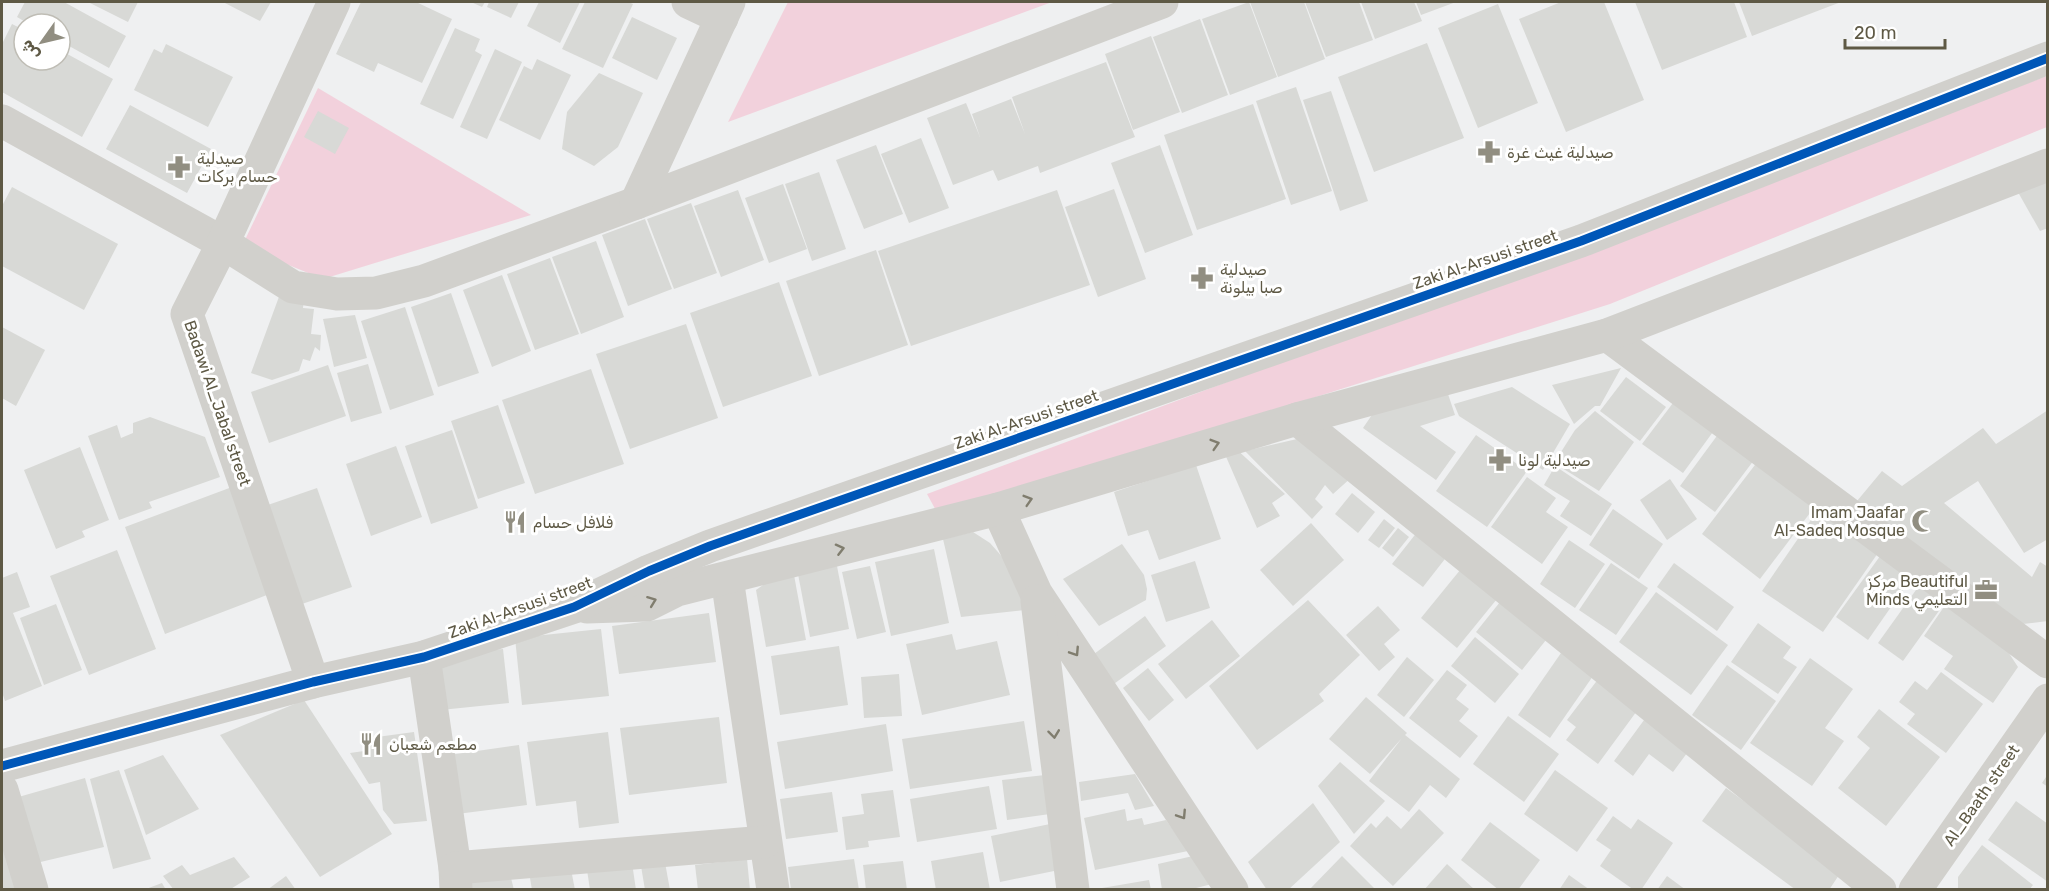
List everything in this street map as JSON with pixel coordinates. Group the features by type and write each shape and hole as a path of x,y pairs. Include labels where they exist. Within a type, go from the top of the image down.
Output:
{"street":[{"name":"Badawi Al_Jabal street","path":"313,682 187,314 223,243 334,2"},
{"path":"636,203 725,10 688,2"},
{"path":"2,121 223,243 293,287 338,294 376,293 424,281 636,203 1162,2"},
{"name":"Zaki Al-Arsusi street","path":"2,766 313,682 424,657 574,607 710,546 1581,241 2048,58"},
{"path":"574,607 647,605 678,590 998,509 1297,419 1607,335 2048,165"},
{"path":"1607,335 2048,662"},
{"path":"1297,419 1880,890"},
{"path":"998,509 1036,593 1232,890"},
{"path":"727,578 773,890"},
{"path":"1036,593 1073,890"},
{"path":"424,657 455,879 765,842"},
{"name":"Al_Baath street","path":"1915,890 2048,700"},
{"path":"2,790 32,890"}],"shaded area":[{"path":"788,2 1052,2 728,122"},
{"path":"2047,76 2047,127 1610,304 939,516 927,494"},
{"path":"318,88 531,215 323,279 242,246"}],"building":[{"path":"25,2 64,2 126,36 109,68 72,48 72,12 20,12"},
{"path":"88,2 138,2 128,22"},
{"path":"223,2 271,2 260,21"},
{"path":"361,2 416,2 452,19 422,83 378,63 374,72 336,54"},
{"path":"471,2 485,2 482,7"},
{"path":"489,2 519,2 511,18 487,7"},
{"path":"539,2 580,2 560,43 527,26"},
{"path":"585,2 633,4 603,68 562,49"},
{"path":"1249,2 1277,77 1230,95 1202,19"},
{"path":"1250,2 1304,2 1325,59 1278,77"},
{"path":"1305,2 1359,2 1373,40 1326,57"},
{"path":"1361,2 1414,2 1422,21 1375,39"},
{"path":"1416,2 1456,2 1421,15"},
{"path":"1561,2 1604,2 1644,100 1566,132 1519,19"},
{"path":"1635,2 1734,2 1747,37 1662,70"},
{"path":"1739,2 1841,2 1752,36"},
{"path":"1498,4 1538,103 1478,128 1438,28"},
{"path":"632,17 677,38 657,80 612,58"},
{"path":"1200,19 1228,95 1182,113 1153,37"},
{"path":"12,24 12,72 72,72 72,57 113,79 82,137 2,92 2,44"},
{"path":"455,28 480,39 475,51 482,55 453,119 420,104"},
{"path":"1151,36 1180,112 1133,130 1105,54"},
{"path":"1427,43 1464,138 1374,172 1338,77"},
{"path":"166,44 233,77 208,127 134,90 154,49 162,53"},
{"path":"495,49 522,62 487,139 460,127"},
{"path":"537,59 571,75 540,140 499,120 524,66 532,70"},
{"path":"1106,62 1135,137 1040,173 1038,166 998,181 993,170 953,185 927,118 966,103 980,137 972,114 1011,99 1025,134 1012,97"},
{"path":"599,73 643,93 618,147 594,166 562,149 567,112"},
{"path":"1296,87 1332,191 1291,205 1256,101"},
{"path":"1331,91 1368,201 1340,211 1303,100"},
{"path":"1253,104 1286,199 1197,230 1164,135"},
{"path":"130,105 211,149 187,193 106,149"},
{"path":"318,111 349,128 335,154 304,137"},
{"path":"921,138 949,208 909,223 881,154"},
{"path":"876,145 903,214 864,229 836,160"},
{"path":"1160,145 1193,235 1145,253 1111,163"},
{"path":"819,172 846,249 812,261 785,184"},
{"path":"2048,173 2048,228 2040,231 2014,185"},
{"path":"783,184 807,249 769,263 745,198"},
{"path":"12,187 118,244 84,310 2,266 2,206"},
{"path":"1114,189 1146,279 1098,297 1065,207"},
{"path":"738,190 764,260 721,277 694,206"},
{"path":"1057,190 1090,285 911,346 878,251"},
{"path":"691,203 717,273 674,289 647,219"},
{"path":"645,219 672,289 628,306 602,235"},
{"path":"596,241 624,317 581,334 552,257"},
{"path":"876,250 908,345 819,376 786,281"},
{"path":"550,258 579,334 535,350 507,274"},
{"path":"502,275 531,351 492,367 463,290"},
{"path":"779,282 812,376 723,407 690,313"},
{"path":"451,293 479,373 438,387 411,307"},
{"path":"280,294 304,297 303,308 314,309 311,334 321,335 320,351 315,347 310,361 303,359 299,371 272,380 251,373"},
{"path":"405,307 434,395 390,410 361,321"},
{"path":"355,315 367,358 334,367 323,319"},
{"path":"686,324 718,418 630,449 596,354"},
{"path":"2,327 45,350 16,406 2,398"},
{"path":"368,364 382,413 351,422 337,373"},
{"path":"328,365 346,416 269,443 251,392"},
{"path":"1621,368 1600,406 1595,406 1574,424 1552,385"},
{"path":"591,369 624,464 535,494 502,400"},
{"path":"1626,377 1666,407 1640,441 1600,411"},
{"path":"1445,385 1455,415 1420,426 1456,452 1436,480 1363,428 1378,406"},
{"path":"1512,387 1570,424 1543,470 1459,416 1454,404"},
{"path":"1679,395 1718,425 1683,473 1642,444"},
{"path":"498,405 525,483 478,499 451,421"},
{"name":"Imam Jaafar Al-Sadeq Mosque","path":"2048,410 2048,539 2024,553 1978,481 1944,503 2032,577 2040,562 2048,567 2048,621 2014,625 1857,501 1882,471 1902,486 1983,428 1996,444"},
{"path":"1595,411 1634,442 1599,491 1554,463 1575,430"},
{"path":"150,417 205,437 220,477 149,502 152,508 119,520 88,436 117,425 121,438 133,433 133,423"},
{"path":"1722,429 1757,456 1715,512 1680,486"},
{"path":"452,430 478,508 431,524 405,446"},
{"path":"1476,435 1527,471 1487,527 1436,491"},
{"path":"1310,436 1353,476 1333,494 1325,485 1315,499 1323,507 1312,519 1245,451"},
{"path":"396,446 422,517 371,536 346,464"},
{"path":"1233,446 1285,494 1272,503 1280,516 1257,528 1224,452"},
{"path":"80,447 109,520 82,531 85,537 56,549 24,470"},
{"path":"1758,461 1816,505 1760,579 1702,534"},
{"path":"1196,465 1221,539 1159,560 1148,530 1128,536 1114,492"},
{"path":"1555,466 1612,504 1591,536 1560,516 1570,501 1544,485"},
{"path":"1527,477 1556,498 1546,512 1568,527 1542,564 1491,527"},
{"path":"1670,479 1697,519 1667,540 1640,500"},
{"path":"232,487 272,593 165,634 125,527"},
{"path":"317,488 352,587 296,606 262,507"},
{"path":"1352,493 1375,512 1358,533 1335,514"},
{"path":"1613,509 1663,544 1639,579 1589,545"},
{"path":"1817,511 1878,553 1823,632 1762,591"},
{"path":"1384,519 1395,528 1379,548 1368,540"},
{"path":"1311,523 1344,560 1293,606 1260,570"},
{"path":"1398,528 1409,537 1393,557 1382,548"},
{"path":"1418,531 1448,555 1423,587 1392,564"},
{"path":"973,532 990,543 1020,577 1025,610 961,617 943,539"},
{"path":"1569,540 1605,564 1575,608 1540,584"},
{"path":"1122,544 1144,575 1147,589 1146,600 1099,626 1063,579"},
{"path":"934,549 949,623 891,636 875,562"},
{"path":"117,550 156,649 89,675 50,576"},
{"path":"1883,552 1914,574 1868,640 1836,617"},
{"path":"1195,561 1210,608 1166,622 1151,575"},
{"path":"1611,563 1648,588 1616,635 1579,610"},
{"path":"1674,563 1734,607 1717,631 1657,587"},
{"path":"1465,564 1501,594 1457,648 1421,618"},
{"path":"837,566 849,629 810,637 798,574"},
{"path":"870,566 886,632 857,639 842,572"},
{"path":"17,572 30,607 13,613 42,686 5,701 2,692 2,578"},
{"path":"794,575 806,640 766,647 756,590 771,579"},
{"path":"1921,583 1946,601 1903,661 1878,643"},
{"path":"1656,592 1728,645 1691,695 1619,642"},
{"path":"1504,597 1550,635 1522,670 1476,632"},
{"path":"1950,598 1993,629 2018,667 1993,703 1944,669 1953,656 1924,636"},
{"path":"1308,600 1360,655 1319,694 1324,701 1257,750 1209,686"},
{"path":"56,604 82,670 44,685 20,618"},
{"path":"1378,606 1400,630 1384,644 1395,657 1379,671 1346,635"},
{"path":"709,613 716,662 619,674 612,626"},
{"path":"1145,616 1166,646 1111,686 1090,657"},
{"path":"1212,620 1240,656 1186,699 1158,664"},
{"path":"1758,623 1791,647 1783,658 1797,667 1778,694 1731,662"},
{"path":"601,629 609,696 522,705 515,638"},
{"path":"952,634 956,650 997,641 1010,695 922,715 906,644"},
{"path":"1475,637 1519,674 1495,703 1451,666"},
{"path":"839,646 848,705 780,715 771,656"},
{"path":"503,649 509,703 441,710 436,655"},
{"path":"1561,653 1593,676 1550,738 1518,715"},
{"path":"1407,657 1434,680 1404,717 1377,695"},
{"path":"1810,658 1853,689 1825,728 1844,741 1812,786 1750,743"},
{"path":"1727,665 1776,701 1741,750 1692,715"},
{"path":"1148,668 1174,700 1149,721 1123,688"},
{"path":"1447,670 1467,685 1456,699 1469,709 1459,721 1478,736 1460,758 1409,718"},
{"path":"1941,672 1983,704 1946,753 1907,724 1915,714 1899,702 1915,681 1927,690"},
{"path":"899,674 902,716 864,718 861,677"},
{"path":"1602,674 1642,704 1598,764 1566,740 1576,727 1567,720"},
{"path":"1366,697 1407,733 1405,735 1460,779 1446,798 1430,785 1409,812 1369,781 1402,738 1370,774 1329,739"},
{"path":"304,700 392,834 320,877 220,735"},
{"path":"1879,709 1940,757 1886,826 1838,788 1870,748 1857,737"},
{"path":"1508,716 1559,754 1524,802 1473,764"},
{"path":"1647,716 1690,749 1673,772 1649,754 1633,776 1614,761"},
{"path":"719,717 727,783 629,795 620,728"},
{"path":"1024,721 1032,771 910,789 902,739"},
{"path":"886,724 893,771 785,789 777,742"},
{"path":"414,732 427,821 394,824 383,810 380,782 369,784 350,753 364,751 362,739"},
{"path":"608,732 619,823 579,828 576,801 536,806 527,742"},
{"path":"519,745 527,805 457,814 449,755"},
{"path":"163,755 199,809 146,835 124,770"},
{"path":"1340,762 1385,801 1354,834 1318,786"},
{"path":"119,770 151,859 113,869 90,779"},
{"path":"1555,770 1608,808 1577,852 1524,814"},
{"path":"1135,774 1154,806 1135,810 1128,793 1081,801 1079,782"},
{"path":"2048,774 2048,787 2042,783"},
{"path":"1045,775 1050,814 1007,820 1002,780"},
{"path":"85,778 104,847 32,864 15,798"},
{"path":"989,786 997,829 917,842 910,799"},
{"path":"1726,788 1841,872 1829,890 1796,890 1702,821"},
{"path":"893,790 900,837 868,841 869,847 846,850 842,817 864,814 861,794"},
{"path":"832,792 838,832 786,839 780,799"},
{"path":"2016,801 2048,824 2048,882 1988,840"},
{"path":"1313,803 1340,842 1288,890 1267,890 1248,862"},
{"path":"1125,809 1127,821 1142,818 1144,825 1166,820 1188,851 1095,870 1084,818"},
{"path":"1419,809 1444,833 1393,886 1350,846 1371,823 1376,828 1387,816 1401,829"},
{"path":"1613,816 1631,829 1638,819 1673,843 1641,890 1634,890 1600,866 1611,850 1596,840"},
{"path":"2,821 23,890 2,890"},
{"path":"1490,822 1540,860 1518,890 1499,890 1461,860"},
{"path":"1050,824 1059,870 1000,882 991,836"},
{"path":"1982,845 2033,885 2029,890 1958,890 1958,877"},
{"path":"983,852 990,890 936,890 931,861"},
{"path":"631,856 636,890 590,890 586,863"},
{"path":"1193,856 1212,884 1188,890 1162,890 1158,864"},
{"path":"1342,856 1376,890 1309,890"},
{"path":"234,857 250,877 229,890 174,890 163,876 182,865 190,875"},
{"path":"664,857 670,890 645,890 640,860"},
{"path":"747,859 750,890 698,890 695,865"},
{"path":"854,859 859,890 791,890 788,867"},
{"path":"903,861 907,890 866,890 863,865"},
{"path":"570,864 575,890 532,890 529,872"},
{"path":"1447,864 1475,890 1424,890"},
{"path":"508,866 514,890 460,890 458,879"},
{"path":"1569,875 1590,890 1559,890"},
{"path":"286,876 296,890 267,890"},
{"path":"1667,876 1686,890 1657,890"},
{"path":"1149,880 1151,890 1102,890 1102,888"},
{"path":"162,883 166,890 146,890 146,889"}],"cycle path":[{"path":"2,766 313,682 424,657 574,607 649,571 710,546 1581,241 2048,58"}],"place":[{"name":"صيدلية غيث غرة","path":"1489,152"},
{"name":"صيدلية حسام بركات","path":"179,167"},
{"name":"صيدلية صبا بيلونة","path":"1202,278"},
{"name":"صيدلية لونا","path":"1500,460"},
{"name":"Imam Jaafar Al-Sadeq Mosque","path":"1923,521"},
{"name":"فلافل حسام","path":"515,522"},
{"name":"مركز Beautiful Minds التعليمي","path":"1986,590"},
{"name":"مطعم شعبان","path":"371,744"}]}
